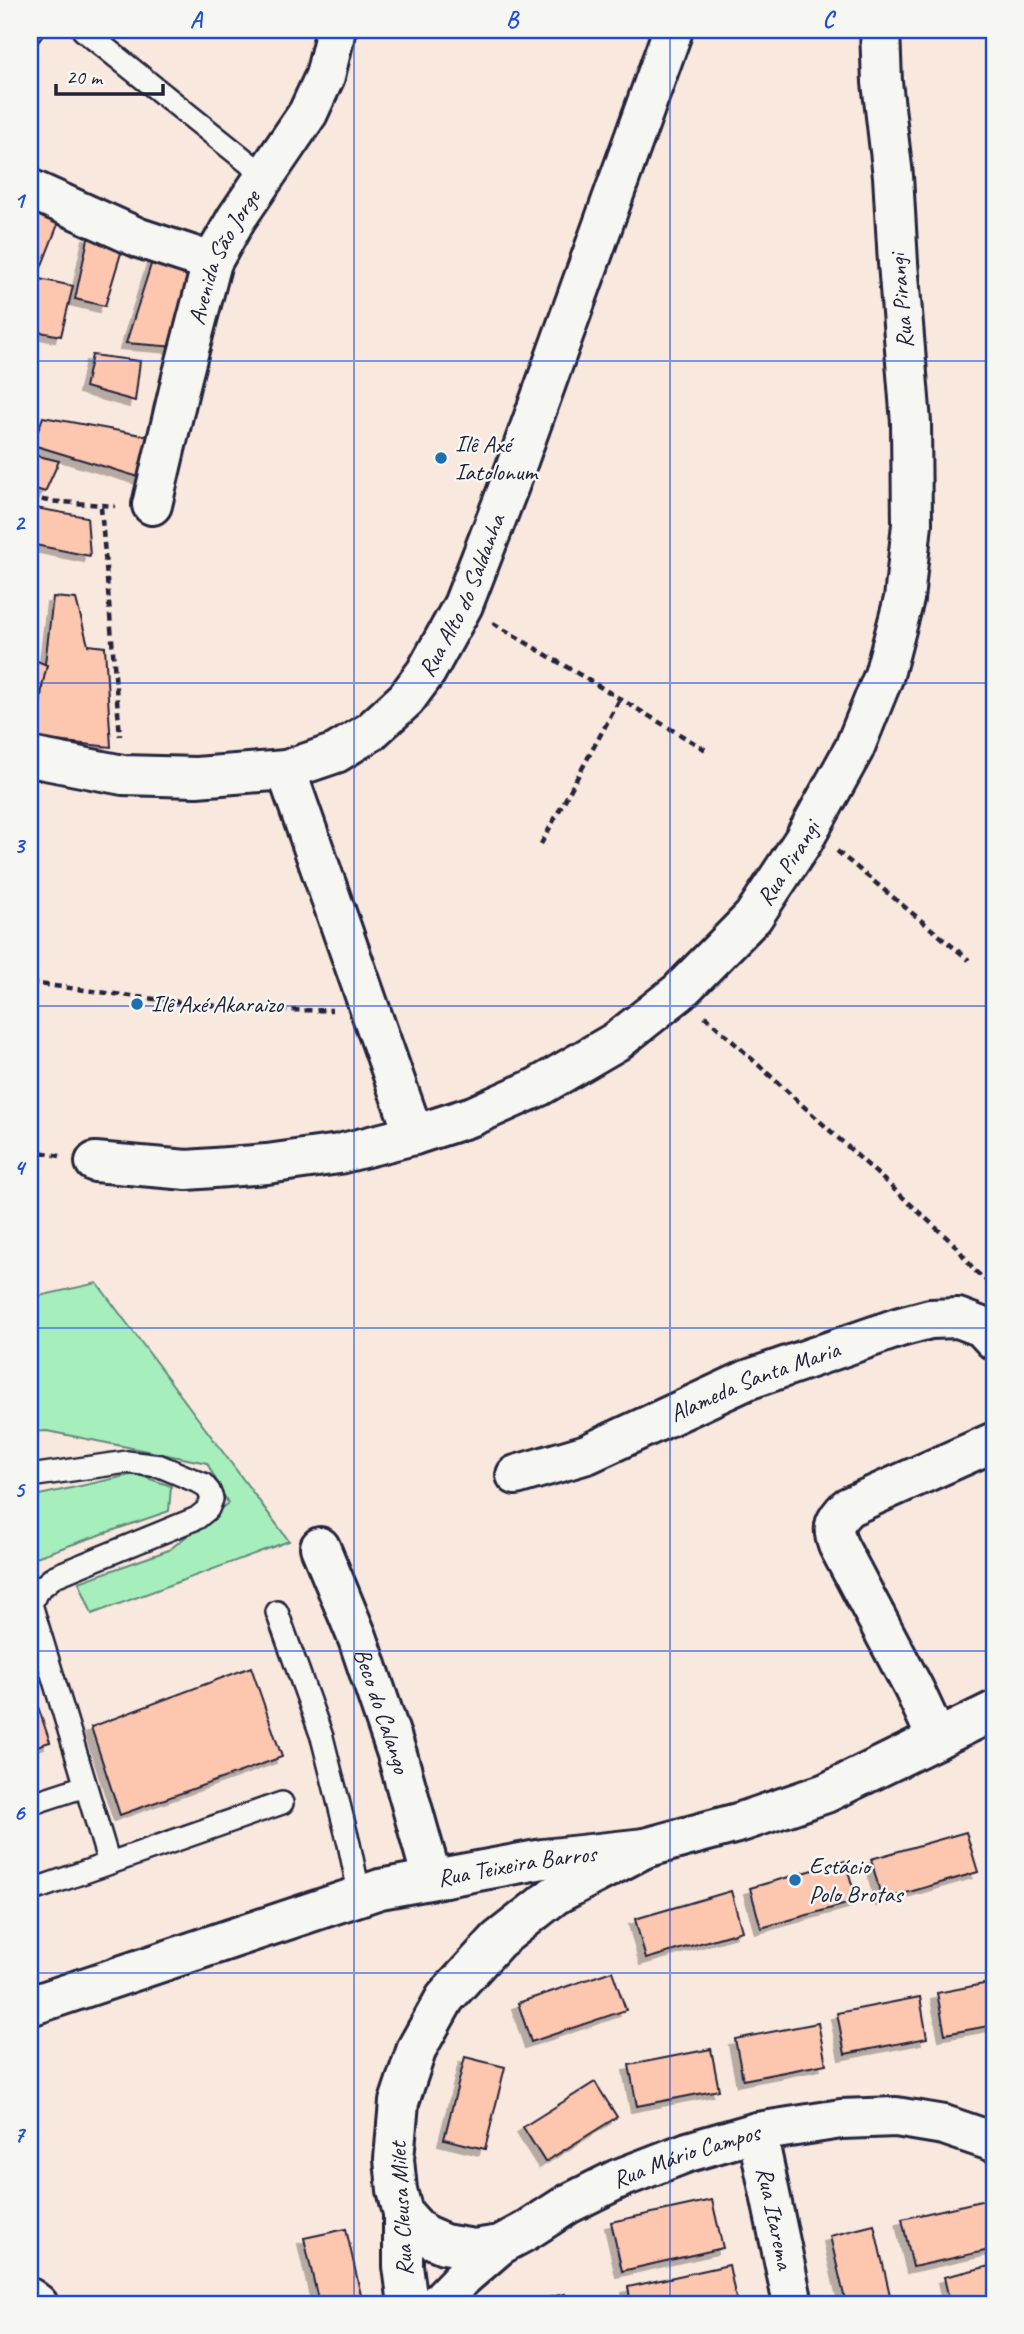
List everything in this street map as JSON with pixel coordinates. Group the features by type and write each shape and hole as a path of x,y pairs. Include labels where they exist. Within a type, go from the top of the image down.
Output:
{"street":[{"name":"Avenida São Jorge","path":"152,505 181,377 212,262 236,219 308,113 325,76 336,30"},
{"name":"Rua Alto do Saldanha","path":"30,757 123,775 196,777 286,770 336,753 370,732 406,699 426,672 463,606 509,486 673,30"},
{"name":"Rua Pirangi","path":"95,1162 187,1170 267,1164 339,1154 414,1135 473,1116 538,1087 617,1041 679,992 753,917 810,829 853,749 884,675 904,599 912,524 911,424 894,176 880,30"},
{"path":"30,189 139,238 212,262"},
{"path":"286,770 414,1135"},
{"name":"Alameda Santa Maria","path":"516,1475 587,1454 747,1380 910,1324 930,1319 958,1318 982,1327 994,1340"},
{"path":"937,1739 833,1532 837,1518 848,1507 994,1442"},
{"name":"Beco do Calango","path":"320,1547 358,1639 397,1755 432,1879"},
{"name":"Rua Teixeira Barros","path":"30,2007 380,1889 543,1859 645,1848 741,1822 826,1793 994,1711"},
{"name":"Rua Cleusa Milet","path":"408,2304 403,2266 402,2213 394,2159 399,2102 417,2048 445,1998 498,1940 555,1895 645,1848"},
{"name":"Rua Mário Campos","path":"402,2213 423,2235 444,2244 474,2249 500,2245 568,2204 618,2179 688,2152 757,2133 841,2119 896,2117 944,2125 994,2141"},
{"name":"Rua Itarema","path":"757,2133 793,2304"},
{"name":"Rua Cleusa Milet","path":"437,2304 500,2245"},
{"path":"30,2298 38,2304"}],"lane":[{"path":"83,30 265,176"},
{"path":"30,1476 127,1462 160,1466 203,1484 212,1499 208,1509 197,1518 55,1576 37,1591 30,1604 109,1863"},
{"path":"277,1612 323,1737 360,1897"},
{"path":"30,1804 85,1786"},
{"path":"30,1891 282,1803"}],"path":[{"path":"30,497 48,502 102,507 152,505"},
{"path":"102,507 123,775"},
{"path":"463,606 706,750"},
{"path":"541,844 620,699"},
{"path":"810,829 969,960"},
{"path":"30,983 160,999 297,1011 336,1010 368,1003"},
{"path":"679,992 956,1247 975,1271 994,1287"}],"green space":[{"path":"97,1283 289,1541 92,1614 79,1582 169,1550 228,1503 207,1463 47,1431 30,1432 30,1298"},
{"path":"135,1474 171,1486 169,1511 30,1559 30,1497"}],"building":[{"path":"30,199 64,209 40,270 30,268"},
{"path":"89,234 124,243 105,306 75,299"},
{"path":"155,252 196,268 176,347 126,343"},
{"path":"30,277 73,286 61,336 30,330"},
{"path":"92,355 140,361 135,401 85,387"},
{"path":"43,417 158,438 142,478 33,445"},
{"path":"30,454 59,461 45,492 30,487"},
{"path":"30,507 87,517 90,556 30,544"},
{"path":"53,597 76,599 88,645 105,647 111,747 36,739"},
{"path":"30,658 47,665 30,738"},
{"path":"251,1667 282,1757 120,1815 91,1727"},
{"path":"30,1683 50,1742 30,1748"},
{"path":"966,1832 978,1872 882,1900 871,1859"},
{"path":"845,1861 857,1901 761,1928 750,1888"},
{"path":"731,1891 742,1931 646,1959 635,1919"},
{"path":"612,1971 626,2010 531,2042 518,2003"},
{"path":"994,1982 994,2025 945,2034 937,1993"},
{"path":"920,1997 927,2038 845,2054 837,2013"},
{"path":"818,2023 826,2064 743,2080 735,2039"},
{"path":"711,2049 719,2090 637,2106 629,2065"},
{"path":"465,2057 505,2067 485,2149 444,2139"},
{"path":"595,2082 617,2117 545,2162 523,2127"},
{"path":"994,2198 994,2249 913,2267 902,2219"},
{"path":"712,2200 723,2248 622,2271 611,2222"},
{"path":"874,2225 892,2304 846,2304 830,2236"},
{"path":"346,2229 363,2304 319,2304 304,2238"},
{"path":"729,2265 737,2304 631,2304 628,2287"},
{"path":"994,2265 994,2304 950,2304 944,2277"},
{"path":"565,2294 568,2304 524,2304 524,2303"}],"place":[{"name":"Ilê Axé Iatolonum","path":"441,458"},
{"name":"Ilê Axé Akaraizo","path":"137,1004"},
{"name":"Estácio Polo Brotas","path":"795,1880"}]}
